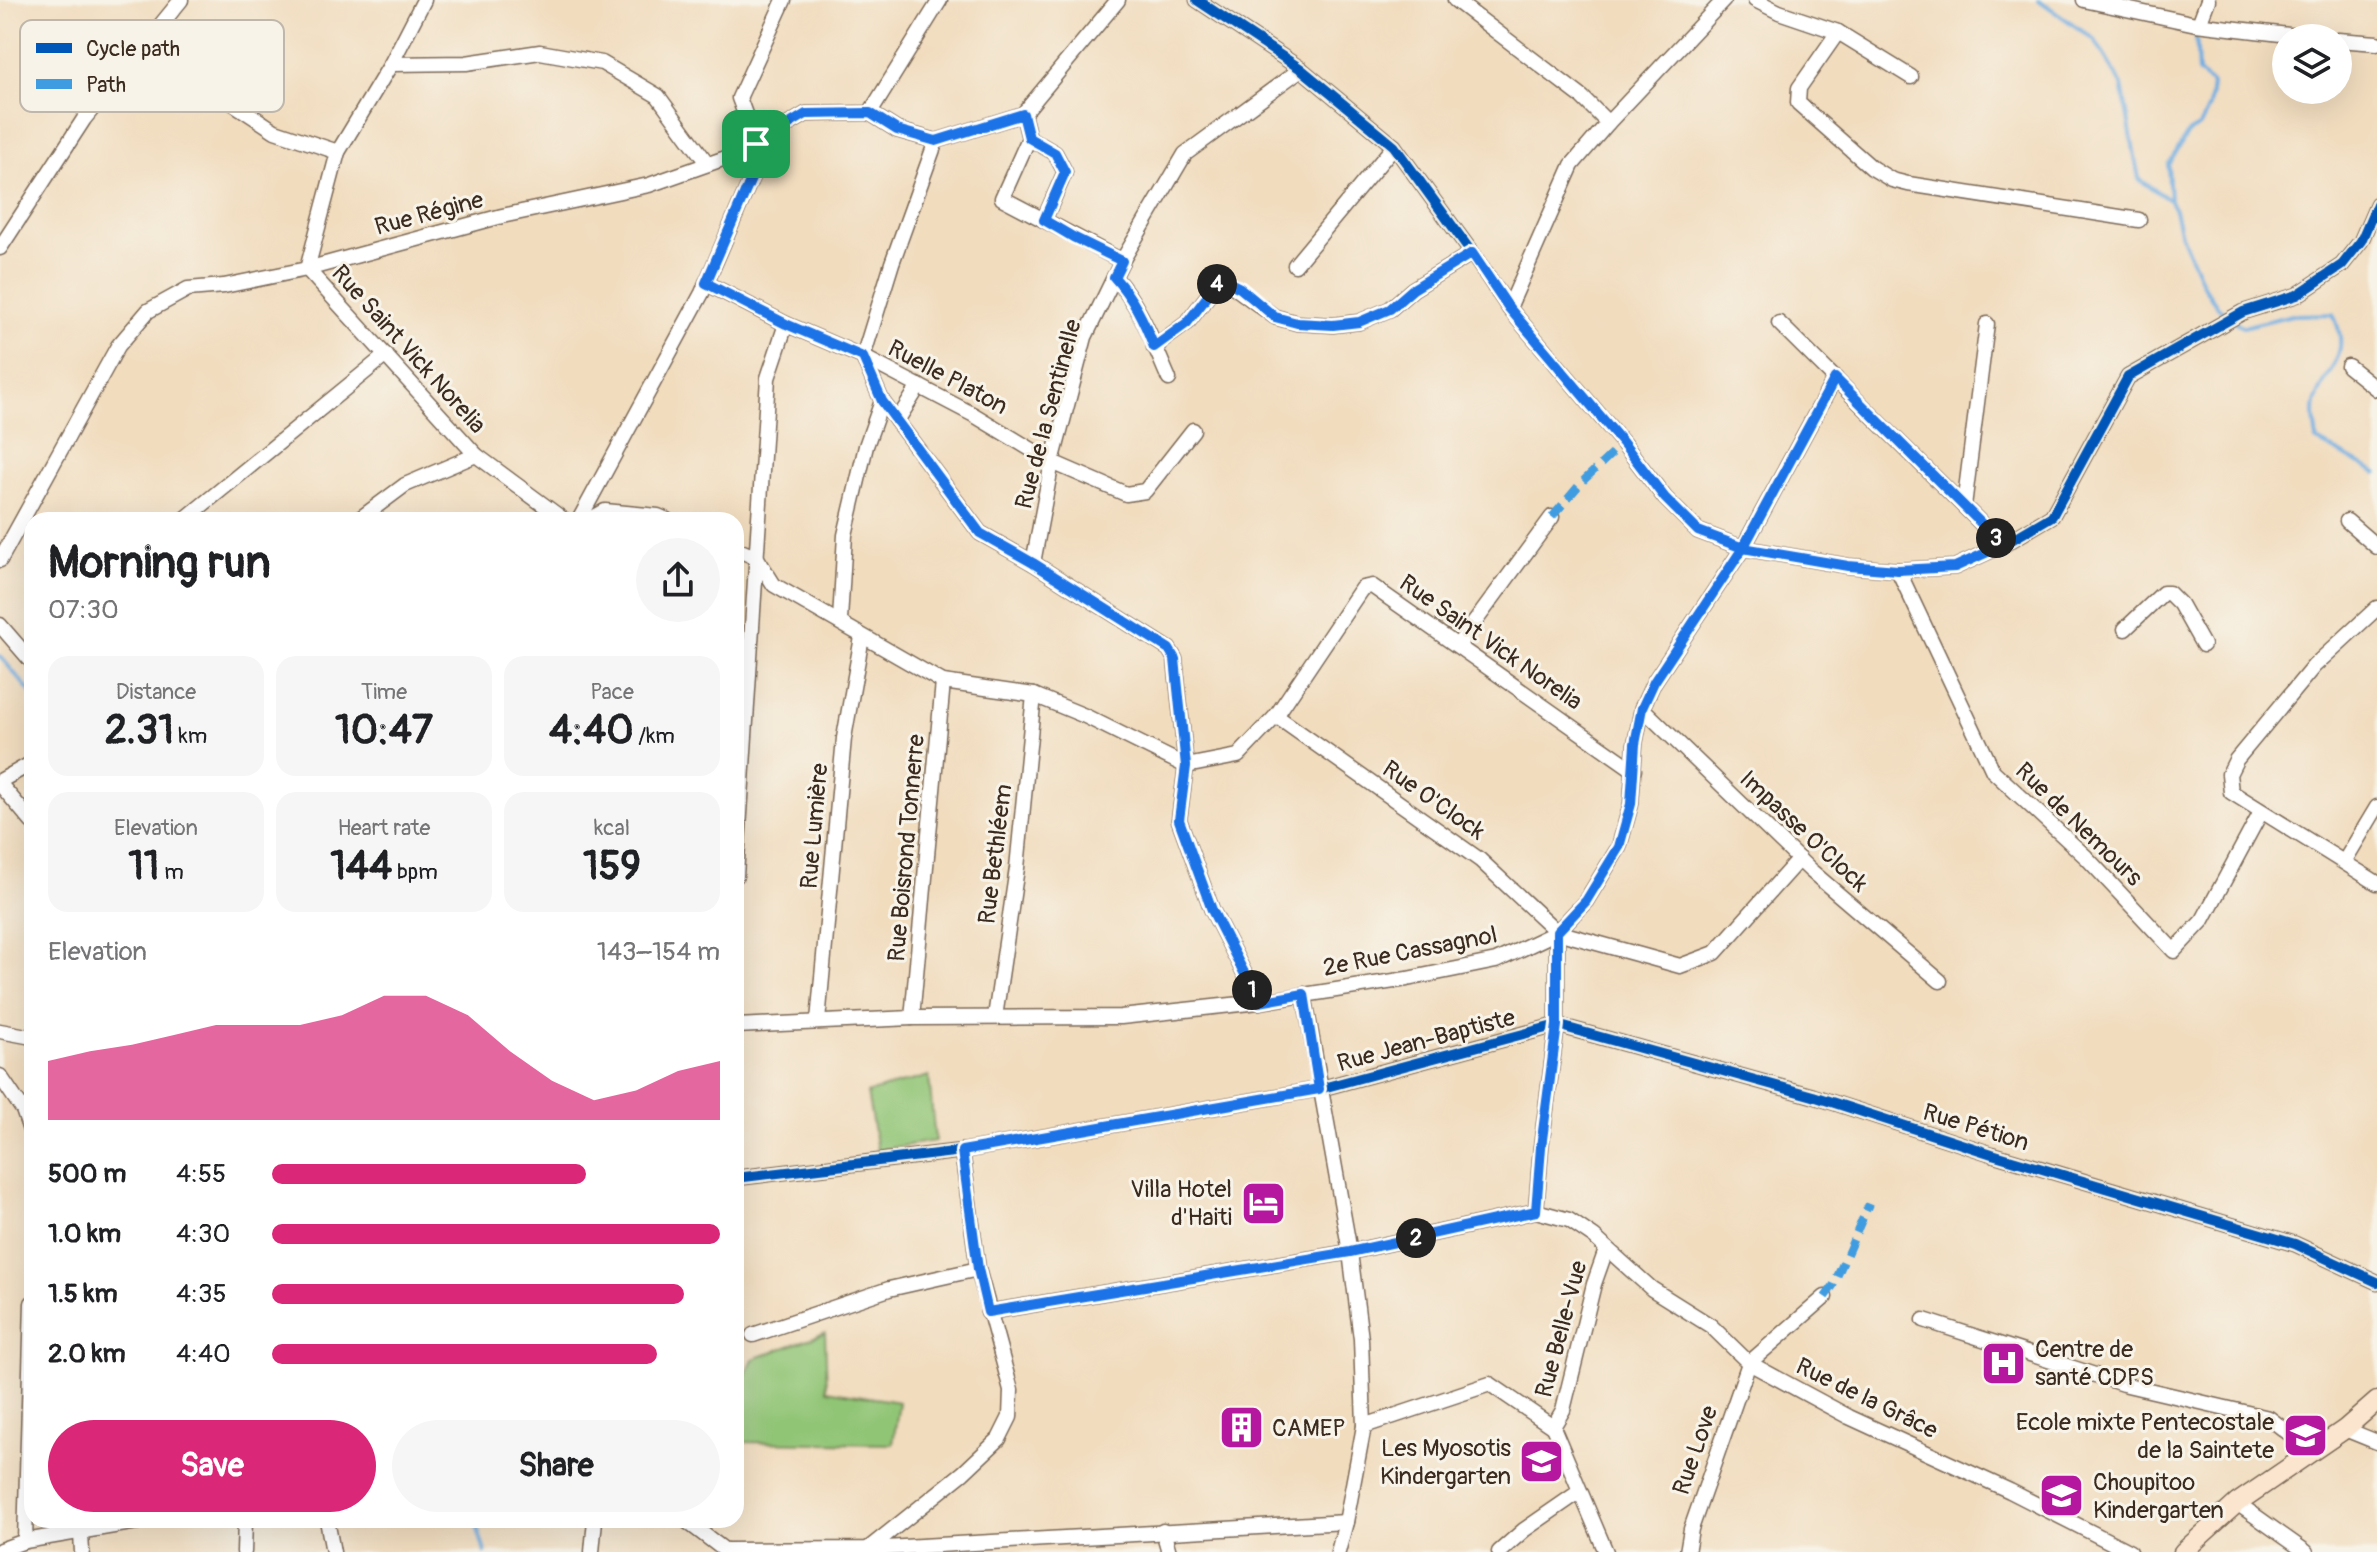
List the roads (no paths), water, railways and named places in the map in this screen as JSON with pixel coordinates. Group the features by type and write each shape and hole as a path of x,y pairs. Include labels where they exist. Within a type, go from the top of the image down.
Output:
{"street":[{"path":"165,20 181,0"},
{"name":"Rue Saint Vick Norelia","path":"424,0 391,64 338,152 307,269 476,455 553,512"},
{"path":"583,512 706,283 754,172 756,144 739,98 784,0"},
{"path":"940,0 870,113 897,130 936,141 1023,114 1118,0"},
{"path":"1197,0 1301,69 1394,146 1509,308 1623,443 1665,498 1698,531 1743,548 1848,566 1898,570 1955,567 2003,545 2052,516 2128,377 2243,312 2297,295 2342,265 2361,241 2377,204"},
{"path":"1455,0 1571,88 1608,123"},
{"path":"1509,308 1572,165 1724,0"},
{"path":"1755,0 1779,12 1838,32 1911,77"},
{"path":"2084,0 2106,2 2199,24 2272,33"},
{"path":"2199,24 2208,0"},
{"path":"1838,32 1799,88 1798,103 1883,175 1908,184 2139,220"},
{"path":"2352,41 2377,43"},
{"path":"391,64 466,63 540,52 602,63 658,96 707,163"},
{"name":"Rue de la Sentinelle","path":"1033,563 1052,462 1085,337 1122,261 1185,154 1301,69"},
{"path":"0,248 90,112"},
{"path":"246,112 275,131 338,152"},
{"name":"Rue Régine","path":"26,512 118,346 148,311 188,289 224,286 307,269 502,216 649,185 756,144 806,114 870,113"},
{"path":"1023,114 1029,138 1002,198 1122,261"},
{"path":"1029,138 1055,153 1065,172 1044,220"},
{"path":"936,141 892,263 863,357 882,401 980,533 1169,649 1175,659 1186,766 1179,820 1212,910 1259,1002"},
{"path":"1295,265 1394,146"},
{"path":"1154,347 1187,323 1217,284 1226,281 1240,288 1275,317 1297,323 1333,325 1359,322 1390,309 1413,289 1472,253"},
{"path":"1114,277 1127,291 1142,317 1169,379"},
{"name":"Ruelle Platon","path":"706,283 786,324 863,357 1017,439 1052,462 1126,494 1145,491 1193,430"},
{"path":"1779,323 2003,545"},
{"path":"744,755 768,378 786,324"},
{"path":"1964,506 1987,324"},
{"path":"194,512 386,355"},
{"path":"2348,366 2377,389"},
{"name":"2e Rue Cassagnol","path":"744,1026 912,1018 1121,1017 1259,1002 1407,979 1496,961 1557,932 1586,901 1619,847 1631,804 1635,744 1642,708 1654,682 1743,548 1835,378"},
{"path":"897,421 919,386"},
{"path":"840,620 845,535 866,446 882,401"},
{"path":"370,512 405,485 476,455"},
{"name":"Rue Régine","path":"0,560 24,516"},
{"path":"1458,645 1552,517"},
{"path":"2347,521 2377,547"},
{"path":"744,552 757,558 774,585 840,620 862,637 943,682 1034,695 1085,716 1186,766"},
{"name":"Rue de Nemours","path":"1898,570 1993,771 2086,857 2174,951 2203,920 2261,812"},
{"name":"Rue Saint Vick Norelia","path":"1186,766 1238,756 1276,716 1362,588 1376,588 1634,770"},
{"path":"2125,629 2163,593 2169,593 2180,604 2203,645"},
{"path":"2377,608 2314,666 2236,760 2229,774 2231,792 2377,883"},
{"path":"0,625 24,653"},
{"name":"Rue Lumière","path":"818,1021 844,738 862,637"},
{"name":"Rue Boisrond Tonnerre","path":"912,1018 943,682"},
{"name":"Rue Bethléem","path":"995,1017 1017,868 1034,695"},
{"name":"Impasse O'Clock","path":"1642,708 1799,859 1940,981"},
{"name":"Rue O'Clock","path":"1276,716 1480,860 1557,932"},
{"path":"24,768 0,782 24,812"},
{"path":"2344,862 2377,807"},
{"path":"988,1312 1350,1252 1536,1211 1557,1025 1557,932 1680,966 1715,953 1799,859"},
{"path":"1304,994 1350,1252 1361,1339 1364,1426 1338,1552"},
{"name":"Rue Jean-Baptiste","path":"744,1177 962,1151 1319,1089 1557,1025"},
{"name":"Rue Pétion","path":"1557,1025 1813,1096 1992,1154 2281,1239 2377,1282"},
{"path":"0,1031 24,1036"},
{"path":"0,1076 24,1113"},
{"path":"867,1550 963,1473 999,1439 1010,1417 1011,1390 978,1269 962,1151"},
{"name":"Rue de la Grâce","path":"1536,1211 1569,1220 1594,1237 1652,1289 1711,1326 1749,1363 1849,1417 2010,1491 2130,1552"},
{"name":"Rue Belle-Vue","path":"1606,1250 1594,1284 1563,1410 1553,1427 1606,1552"},
{"path":"753,1335 889,1289 978,1269"},
{"path":"1749,1363 1825,1297"},
{"path":"1924,1320 2123,1384 2269,1418 2312,1451"},
{"name":"Rue Love","path":"1687,1552 1691,1529 1749,1363"},
{"path":"1364,1426 1490,1384 1553,1427"},
{"path":"2183,1552 2237,1503 2345,1429 2377,1401"},
{"path":"2345,1429 2377,1442"},
{"path":"1499,1552 1524,1530 1579,1492"},
{"path":"2237,1503 2306,1552"},
{"path":"696,1528 727,1551 867,1550 1346,1522"},
{"path":"25,1528 25,1541"},
{"path":"0,1550 25,1541 110,1528"},
{"path":"244,1552 245,1528"},
{"path":"328,1528 333,1552"},
{"path":"592,1552 594,1528"},
{"path":"1163,1531 1169,1552"},
{"path":"81,1534 82,1552"}],"waterway":[{"path":"2039,0 2095,40 2122,85 2139,179 2169,200"},
{"path":"2196,29 2198,73 2212,84 2209,107 2200,126 2188,133 2168,165 2170,201 2204,287 2218,307 2229,316"},
{"path":"2236,322 2243,327 2292,315 2333,314 2340,341 2339,351 2315,403 2317,441 2377,473"},
{"path":"0,656 24,684"},
{"path":"478,1528 485,1552"}],"place":[{"name":"Villa Hotel d'Haiti","path":"1263,1203"},
{"name":"Centre de santé CDPS","path":"2004,1363"},
{"name":"CAMEP","path":"1241,1428"},
{"name":"Ecole mixte Pentecostale de la Saintete","path":"2305,1436"},
{"name":"Les Myosotis Kindergarten","path":"1542,1462"},
{"name":"Choupitoo Kindergarten","path":"2062,1496"}]}
